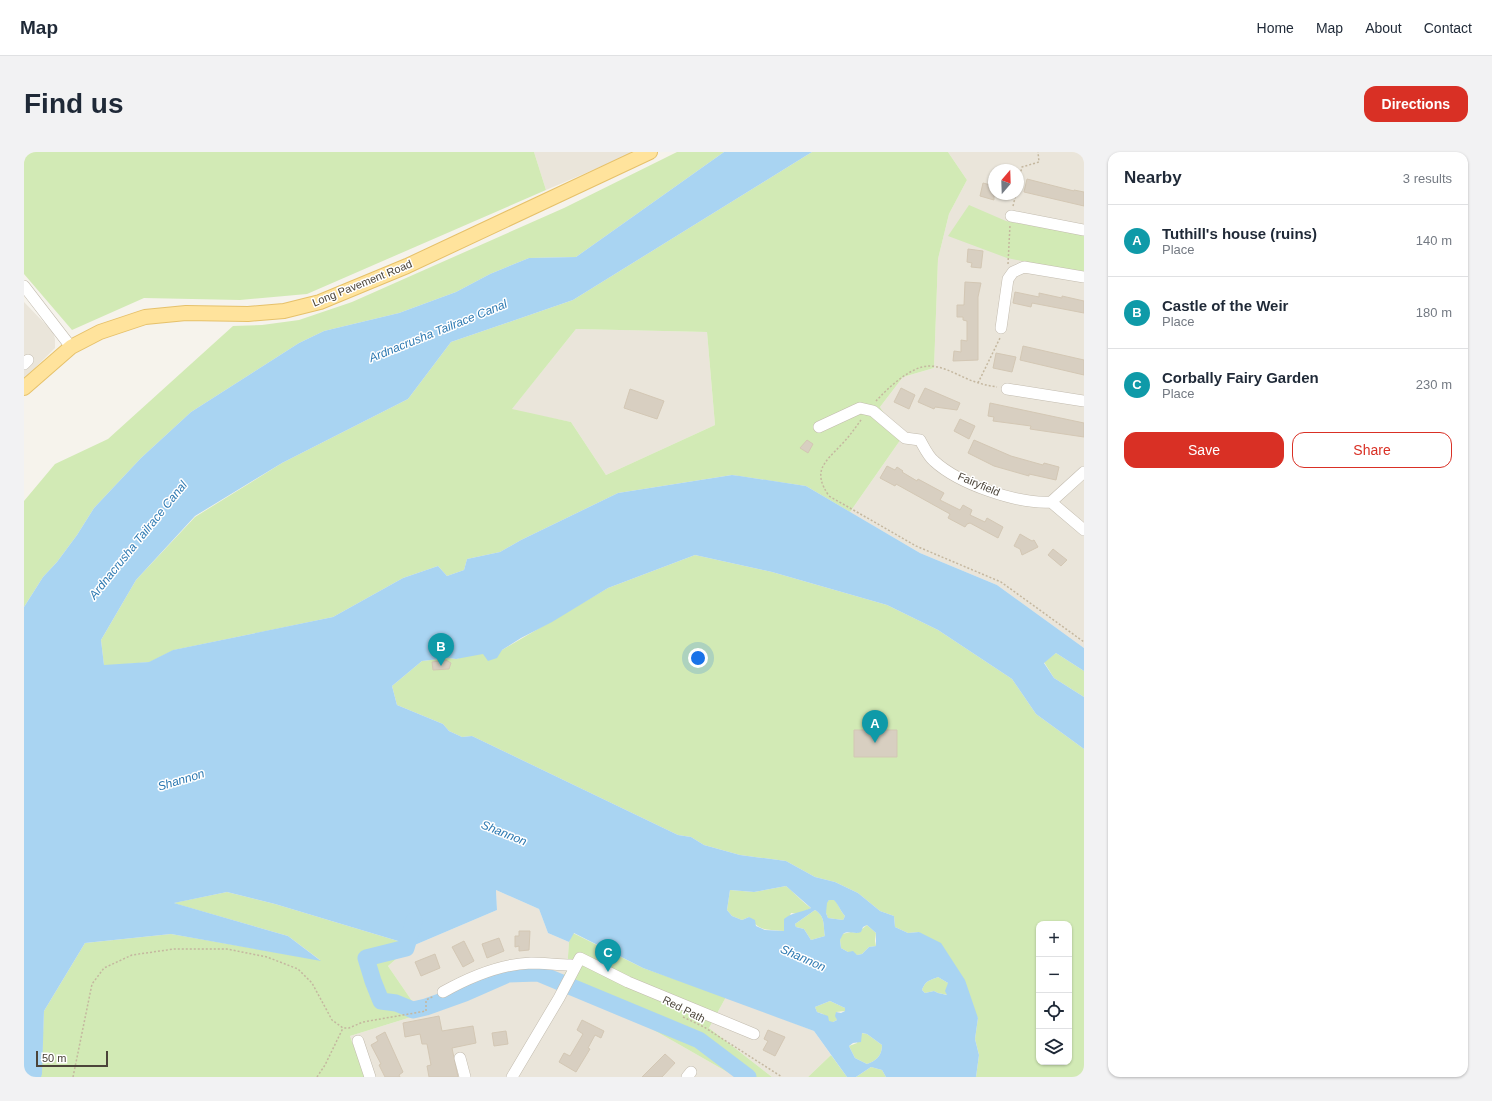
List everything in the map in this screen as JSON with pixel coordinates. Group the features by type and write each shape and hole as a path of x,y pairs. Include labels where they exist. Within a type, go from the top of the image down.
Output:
{"main road":[{"name":"Long Pavement Road","path":"24,388 71,347 100,332 145,318 186,313 255,314 284,311 320,302 406,266 648,153"}],"street":[{"path":"1011,216 1084,230"},
{"path":"1001,328 1008,279 1013,272 1024,267 1084,277"},
{"path":"24,286 71,347"},
{"path":"1007,389 1084,401"},
{"path":"819,427 860,408 869,410"},
{"name":"Fairyfield","path":"869,410 905,438 920,440 933,460 977,486 1025,501 1051,502"},
{"path":"1084,472 1051,502 1084,530"},
{"path":"512,1077 559,998 580,958 628,982 754,1034"},
{"path":"443,992 459,983 502,968 530,963 571,965 575,967"},
{"path":"358,1041 370,1077"},
{"path":"460,1058 464,1077"}],"path":[{"path":"1024,166 1039,162 1038,152"},
{"path":"1008,279 1011,216 1015,200"},
{"path":"978,383 999,340 1001,328"},
{"path":"1007,389 978,383 943,369 929,366 910,372 886,390 842,444 824,462 821,469 823,487 829,496 916,546 1001,582 1084,642"},
{"path":"73,1077 92,984 104,968 132,955 174,949 227,948 267,957 298,969 312,983 332,1020 343,1028 349,1028 363,1022 426,1011 426,1000"},
{"name":"Red Path","path":"678,1014 704,1027 782,1077"},
{"path":"317,1077 325,1065 343,1028"}],"shaded area":[{"path":"534,152 631,152 628,155 546,190"},
{"path":"948,152 1084,152 1084,648 997,585 920,553 850,512 901,439 880,407 903,377 934,368 938,259 949,214 967,180"},
{"path":"24,302 53,332 55,348 24,379"},
{"path":"576,329 707,332 715,425 606,475 571,422 511,410"},
{"path":"496,890 539,909 548,933 569,942 567,970 556,987 624,1013 736,1077 365,1077 350,1036 421,1014 388,966 410,947 497,910"},
{"path":"726,997 814,1031 831,1055 808,1077 772,1077 709,1028"}],"green space":[{"path":"24,152 534,152 546,190 307,294 240,300 144,298 72,330 24,274"},
{"path":"677,152 724,152 576,257 529,258 490,274 456,292 399,313 324,331 299,343 191,412 141,458 94,508 77,535 57,562 43,577 24,607 24,501 55,464 108,439 233,326 262,325 299,320 352,302 564,208"},
{"path":"812,152 948,152 967,180 949,214 938,259 934,368 903,377 880,407 901,439 850,512 806,486 732,475 618,493 521,540 500,552 467,559 464,570 447,576 438,566 403,578 333,617 174,650 150,662 104,666 101,640 136,580 195,517 282,463 408,399 451,342 573,300","holes":["576,329 707,332 715,425 606,475 571,422 512,409"]},
{"path":"969,205 1006,221 1084,235 1084,274 1007,258 948,236"},
{"path":"695,555 772,572 887,605 938,630 1012,679 1036,714 1084,749 1084,1077 976,1077 979,1055 975,1039 978,1018 919,932 908,933 895,927 894,916 880,911 858,893 835,882 815,877 786,861 740,855 704,845 691,837 678,835 472,736 462,737 449,731 443,724 397,705 392,686 422,661 449,658 456,659 502,650 608,588"},
{"path":"1056,653 1084,671 1084,697 1054,678 1044,662"},
{"path":"786,886 811,908 800,914 791,913 784,931 764,929 753,922 749,917 742,920 732,916 727,910 730,890 754,892"},
{"path":"227,892 275,904 408,944 410,947 388,966 421,1014 350,1036 365,1077 41,1077 44,1011 85,943 171,934 320,960 288,936 173,903"},
{"path":"829,900 835,900 845,916 843,920 828,918 826,913 826,903"},
{"path":"815,910 821,916 825,936 811,940 804,929 796,927 795,924"},
{"path":"867,925 876,933 876,946 869,947 862,954 857,955 841,948 840,940 842,934 851,932 857,933"},
{"path":"573,933 643,968 726,997 709,1028 772,1077 736,1077 624,1013 556,987 567,970 569,942","holes":["578,952 635,981 581,963 568,970"]},
{"path":"938,977 948,983 948,995 934,991 925,993 922,990 926,983"},
{"path":"830,1001 845,1008 845,1011 836,1012 837,1020 833,1022 829,1022 823,1014 817,1012 815,1007"},
{"path":"861,1033 867,1034 882,1045 878,1058 867,1064 855,1058 849,1046 857,1043"},
{"path":"831,1055 847,1077 808,1077"},
{"path":"871,1067 882,1070 886,1077 856,1077"}],"water":[{"path":"724,152 812,152 573,300 451,342 408,399 282,463 195,516 136,580 101,640 104,665 149,662 173,650 333,617 403,578 438,566 447,576 464,570 467,559 500,552 521,540 618,493 732,475 806,486 920,553 997,585 1084,648 1084,671 1056,653 1044,663 1054,678 1084,697 1084,749 1036,714 1012,679 938,630 887,605 772,572 695,555 608,588 552,622 521,638 502,650 497,658 488,661 483,654 456,659 449,658 422,661 392,686 397,705 443,724 449,731 462,737 472,736 678,835 691,837 704,845 740,855 786,861 815,877 835,882 858,893 880,911 894,916 895,927 908,933 919,932 941,943 965,980 978,1018 975,1039 979,1055 976,1077 886,1077 882,1070 871,1067 856,1077 847,1077 814,1031 643,968 574,933 569,942 548,933 539,909 496,890 497,910 410,947 408,944 275,904 227,892 174,903 288,936 321,961 171,934 85,943 44,1011 41,1077 24,1077 24,607 43,577 57,562 77,535 94,508 141,458 191,412 299,343 324,331 399,313 456,292 490,274 529,258 576,257","holes":["786,886 811,908 790,915 784,919 784,931 765,930 756,926 755,920 749,917 742,920 732,916 727,910 730,890 754,892","829,900 834,900 845,916 843,920 828,918 826,913 827,903","815,910 821,916 825,936 811,940 804,929 796,927 795,924","867,925 876,933 876,946 869,947 862,954 857,955 853,951 848,952 841,948 840,940 843,934 848,932 861,932 863,927","938,977 948,983 945,991 947,995 934,991 925,993 922,990 928,981","830,1001 845,1008 845,1011 841,1013 836,1012 835,1016 837,1020 833,1022 829,1021 828,1016 817,1012 815,1007","862,1033 867,1034 882,1045 880,1055 876,1060 867,1064 855,1058 849,1046 853,1043 861,1042"]}],"building":[{"path":"1027,179 1074,191 1084,192 1084,206 1024,192"},
{"path":"983,183 988,184 988,198 980,196"},
{"path":"968,249 983,251 981,268 971,267 972,263 967,262"},
{"path":"965,282 981,283 978,297 978,360 953,361 954,351 961,352 961,340 967,341 967,321 963,320 963,317 957,317 957,305 964,305"},
{"path":"1015,292 1039,297 1039,293 1062,298 1062,296 1084,301 1084,313 1032,303 1031,307 1013,303"},
{"path":"1023,346 1084,360 1084,375 1020,360"},
{"path":"996,353 1016,357 1012,372 993,368"},
{"path":"901,388 915,395 909,409 894,402"},
{"path":"925,388 960,403 957,410 935,407 934,409 918,402"},
{"path":"630,389 664,401 657,419 624,408"},
{"path":"990,403 1084,423 1084,437 1030,429 1031,426 993,421 994,417 988,416"},
{"path":"960,419 975,426 969,439 954,431"},
{"path":"807,440 813,444 808,453 800,448"},
{"path":"974,440 1011,456 1043,465 1044,463 1059,467 1056,480 1029,474 1029,476 994,466 968,453"},
{"path":"887,466 895,470 897,467 903,471 902,472 917,481 918,479 944,493 940,500 960,510 963,505 972,510 970,515 985,522 987,518 1003,527 998,538 970,523 965,527 948,518 950,514 896,484 895,486 880,478"},
{"path":"1020,534 1032,541 1034,540 1038,547 1022,555 1020,549 1014,546"},
{"path":"1053,549 1067,560 1061,566 1048,555"},
{"path":"446,660 451,663 449,669 433,670 432,662"},
{"path":"854,730 897,730 897,757 854,757"},
{"path":"519,931 530,931 529,950 519,951 519,946 515,947 515,936 519,936"},
{"path":"499,938 504,951 487,958 482,944"},
{"path":"464,941 474,961 463,967 452,947"},
{"path":"435,954 440,968 421,976 415,962"},
{"path":"439,1016 442,1031 473,1026 476,1043 452,1048 458,1077 429,1077 427,1066 431,1065 427,1044 422,1044 420,1034 405,1037 403,1023"},
{"path":"582,1020 604,1031 601,1038 595,1035 588,1048 590,1049 576,1072 559,1062 564,1053 570,1056 583,1034 577,1030"},
{"path":"768,1030 785,1037 775,1056 763,1050 768,1041 764,1039"},
{"path":"506,1031 508,1044 494,1046 492,1033"},
{"path":"385,1032 403,1072 399,1075 400,1077 385,1077 379,1065 381,1064 371,1045 378,1041 376,1037"},
{"path":"665,1054 675,1063 662,1077 642,1077"}],"waterway":[{"path":"414,921 406,948 366,958 381,1001 396,1003 413,1010 465,993 508,974 538,973 699,1040 748,1077"}],"place":[{"name":"Castle of the Weir","path":"441,666"},
{"name":"Tuthill's house (ruins)","path":"875,743"},
{"name":"Corbally Fairy Garden","path":"608,972"}],"water label":[{"name":"Ardnacrusha Tailrace Canal","path":"438,331"},
{"name":"Ardnacrusha Tailrace Canal","path":"138,540"},
{"name":"Shannon","path":"181,780"},
{"name":"Shannon","path":"504,833"},
{"name":"Shannon","path":"803,958"}]}
